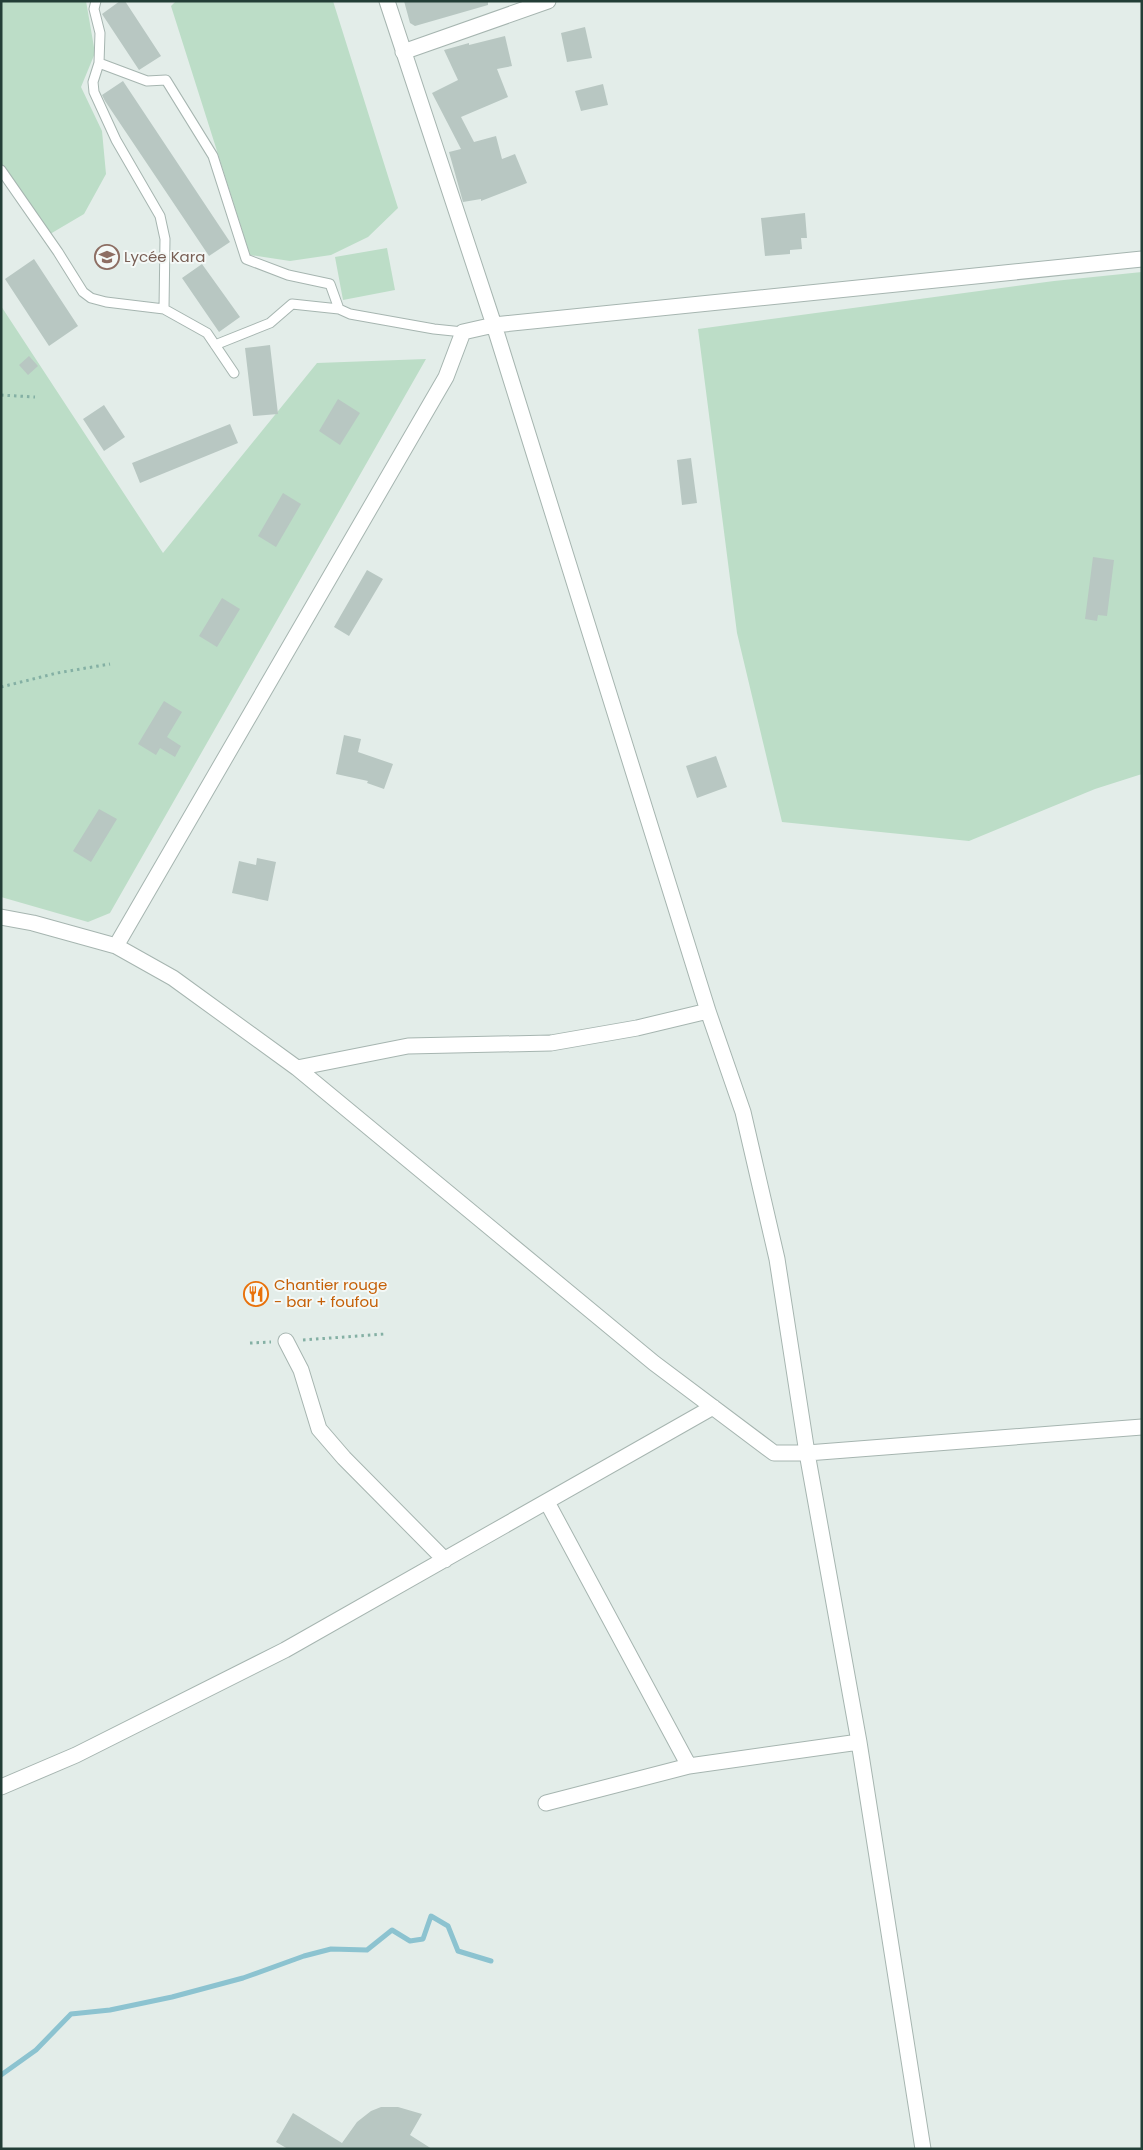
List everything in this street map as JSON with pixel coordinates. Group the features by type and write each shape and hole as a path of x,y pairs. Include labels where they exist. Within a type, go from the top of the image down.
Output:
{"street":[{"path":"387,1 494,325 708,1011 743,1112 770,1232 807,1453 859,1742 923,2149"},
{"path":"403,52 548,1"},
{"path":"116,946 446,377 463,332 494,325 1142,259"},
{"path":"1,917 33,923 116,946 173,978 297,1068 654,1363 774,1453 807,1453 1142,1427"},
{"path":"297,1068 408,1046 551,1043 637,1028 708,1011"},
{"path":"286,1341 301,1370 319,1429 344,1458 445,1560"},
{"path":"1,1787 76,1755 286,1650 713,1407"},
{"path":"546,1502 689,1766"},
{"path":"546,1803 689,1766 859,1742"}],"lane":[{"path":"96,1 94,9 100,33 99,63 93,82 94,92 116,140 160,216 166,239 164,309"},
{"path":"99,63 147,81 166,80 213,156 246,259 288,275 330,284 339,309"},
{"path":"1,170 58,252 83,292 91,298 106,302 164,309 207,333 234,373"},
{"path":"215,345 270,323 292,304 339,309 350,314 434,329 463,332"}],"path":[{"path":"1,395 35,397"},
{"path":"1,687 57,673 110,664"},
{"path":"250,1343 385,1334"}],"green space":[{"path":"1,1 86,1 95,53 81,87 102,131 106,174 84,214 45,237 1,169"},
{"path":"176,1 333,1 398,208 368,237 331,255 290,261 250,255 171,6"},
{"path":"387,248 395,290 343,300 335,257"},
{"path":"1142,272 1142,774 1095,789 969,841 782,822 737,633 698,329 1054,281"},
{"path":"1,306 163,553 317,363 426,359 110,913 88,922 1,897"}],"building":[{"path":"120,1 125,1 161,56 139,70 102,14"},
{"path":"404,1 488,1 488,5 415,26 410,23"},
{"path":"585,27 592,58 567,62 561,33"},
{"path":"505,36 512,66 497,69 508,97 461,117 474,142 496,136 502,159 515,154 527,183 481,201 481,199 463,202 449,152 461,149 432,93 458,80 444,50"},
{"path":"123,81 230,242 209,256 102,95"},
{"path":"603,84 608,105 581,111 575,91"},
{"path":"805,213 807,238 801,238 802,249 790,250 790,254 765,256 761,218"},
{"path":"34,259 78,326 49,346 5,279"},
{"path":"202,264 240,317 219,332 182,278"},
{"path":"270,345 278,414 253,416 245,348"},
{"path":"29,356 38,366 28,375 19,365"},
{"path":"338,399 360,413 340,445 319,431"},
{"path":"104,405 125,437 104,451 83,419"},
{"path":"230,424 238,443 140,483 132,463"},
{"path":"691,458 697,503 682,505 677,460"},
{"path":"283,493 301,504 276,547 258,536"},
{"path":"1093,557 1114,560 1107,616 1098,615 1097,621 1085,619"},
{"path":"367,570 383,579 349,636 334,627"},
{"path":"222,598 240,609 217,647 199,636"},
{"path":"164,701 182,712 167,737 181,746 175,757 160,748 156,755 138,744"},
{"path":"344,735 361,739 358,752 393,764 384,789 367,783 368,781 336,774"},
{"path":"716,756 727,787 697,798 686,766"},
{"path":"99,809 117,819 91,862 73,851"},
{"path":"257,858 276,862 268,901 232,893 239,861 256,865"},
{"path":"381,2107 398,2107 422,2114 410,2135 432,2149 288,2149 276,2142 293,2113 342,2143 357,2122 371,2111"}],"waterway":[{"path":"1,2075 36,2050 71,2014 110,2010 172,1997 243,1978 304,1956 331,1949 367,1950 392,1930 410,1941 423,1939 431,1916 448,1926 458,1951 491,1961"}],"place":[{"name":"Lycée Kara","path":"107,257"},
{"name":"Chantier rouge - bar + foufou","path":"256,1294"}]}
